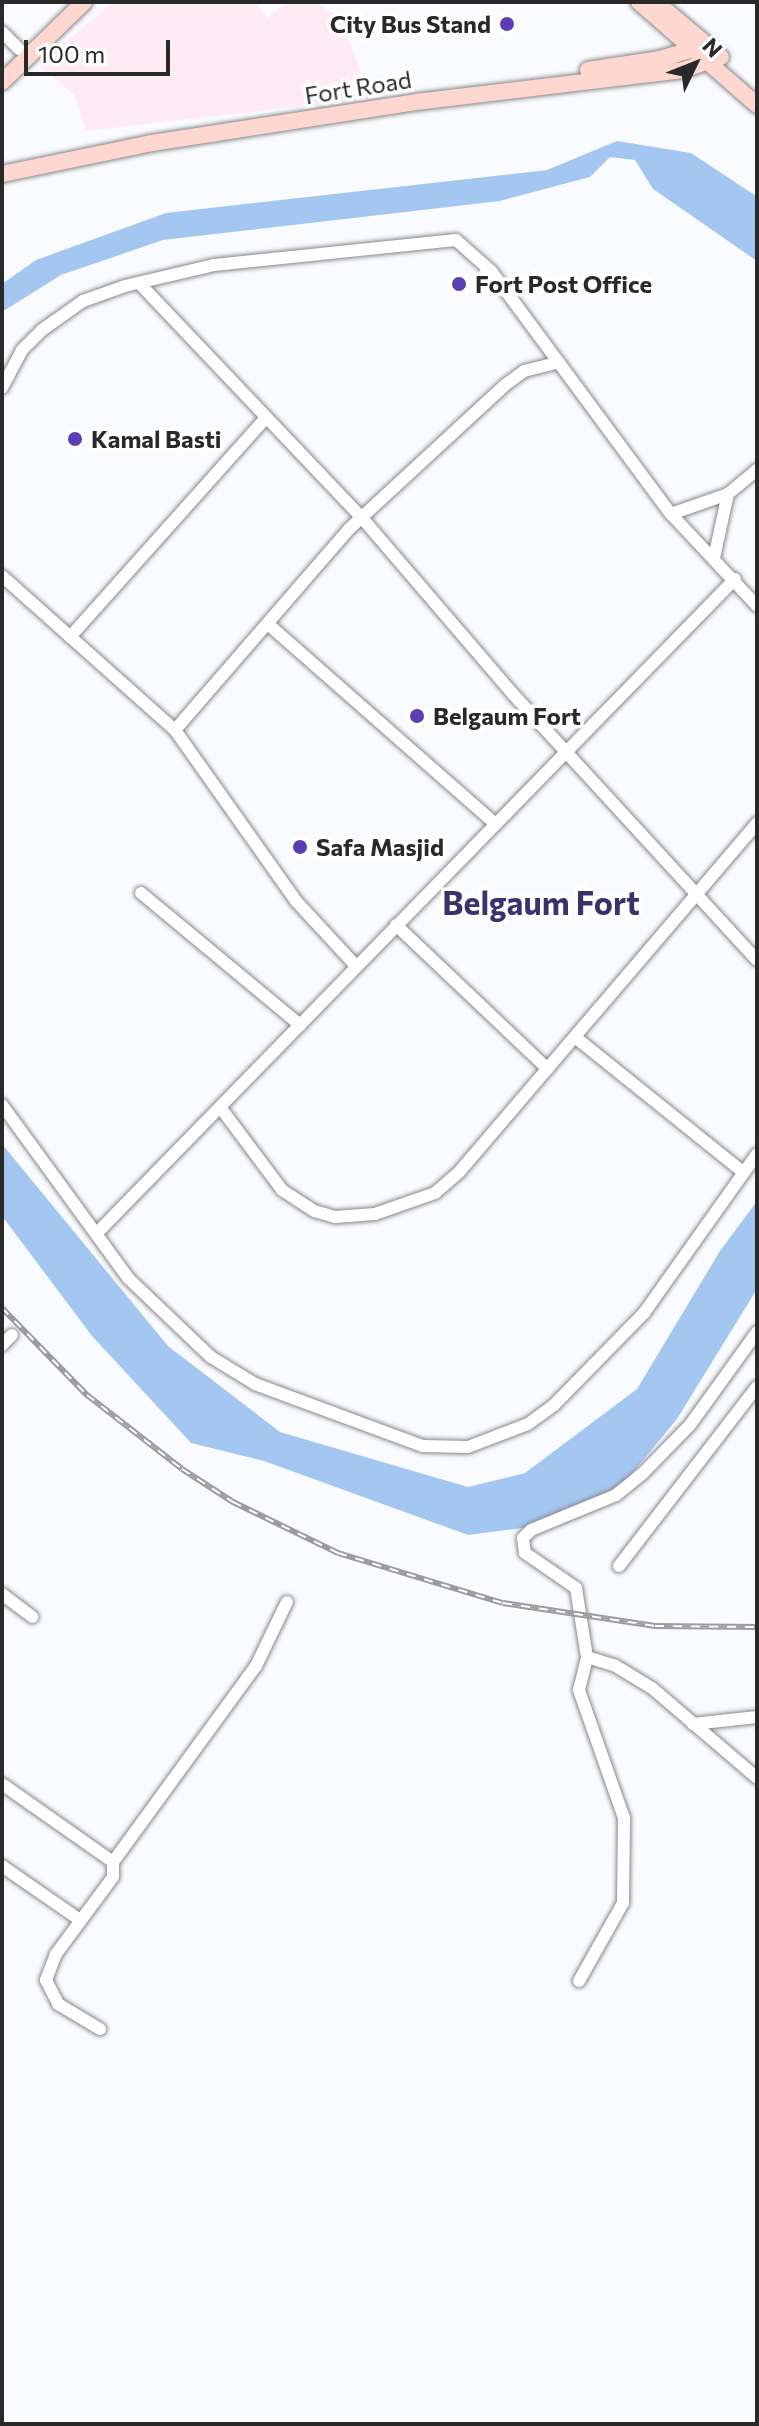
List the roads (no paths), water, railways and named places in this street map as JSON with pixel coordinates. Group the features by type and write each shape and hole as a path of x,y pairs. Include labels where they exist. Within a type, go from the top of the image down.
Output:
{"main road":[{"path":"2,69 70,2"},
{"path":"2,82 84,2"},
{"path":"639,2 702,48"},
{"path":"656,2 702,48 757,90"},
{"name":"Fort Road","path":"2,174 152,143 702,48"},
{"path":"716,60 757,105"},
{"name":"Fort Road","path":"2,164 415,99 716,60"}],"street":[{"path":"2,32 19,49"},
{"path":"2,388 22,350 42,330 83,301 139,283 214,265 456,240 491,271 671,514 757,606"},
{"path":"139,283 264,420 362,518 564,750 757,960"},
{"path":"175,730 362,518 505,385 524,371 559,362"},
{"path":"70,637 264,420"},
{"path":"671,514 728,494 757,470"},
{"path":"714,558 728,494"},
{"path":"2,576 175,730 296,901 356,966"},
{"path":"96,1234 564,750 735,579"},
{"path":"269,625 494,823"},
{"path":"220,1107 295,1200 335,1217 357,1217 402,1206 448,1183 757,823"},
{"path":"141,893 300,1025"},
{"path":"396,925 548,1069"},
{"path":"575,1037 743,1172"},
{"path":"2,1105 96,1234 163,1316 211,1357 255,1384 395,1439 468,1447 528,1424 599,1364 644,1313 757,1154"},
{"path":"579,1981 614,1925 626,1878 624,1818 579,1690 587,1657 576,1588 525,1553 523,1538 531,1530 616,1495 635,1480 690,1425 757,1332"},
{"path":"2,1345 12,1335"},
{"path":"619,1566 757,1387"},
{"path":"2,1594 32,1617"},
{"path":"100,2029 58,2004 46,1980 56,1954 113,1877 113,1862 256,1666 287,1602"},
{"path":"587,1657 632,1674 757,1778"},
{"path":"693,1724 757,1717"},
{"path":"2,1784 113,1862"},
{"path":"2,1866 80,1920"}],"water":[{"path":"617,141 691,153 756,196 757,261 653,189 635,160 610,157 590,177 500,201 163,240 61,275 2,312 2,284 36,260 166,213 547,170"},
{"path":"2,1144 168,1346 280,1432 468,1487 525,1473 637,1389 720,1251 757,1201 757,1289 677,1419 629,1477 569,1522 468,1535 264,1461 191,1443 92,1336 2,1216"}],"railway":[{"path":"2,1308 87,1395 182,1469 233,1502 338,1553 503,1603 655,1626 757,1627"}],"place":[{"name":"City Bus Stand","path":"507,24"},
{"name":"Fort Post Office","path":"459,284"},
{"name":"Kamal Basti","path":"75,439"},
{"name":"Belgaum Fort","path":"417,716"},
{"name":"Safa Masjid","path":"300,847"}],"district":[{"name":"Belgaum Fort","path":"541,902"}]}
